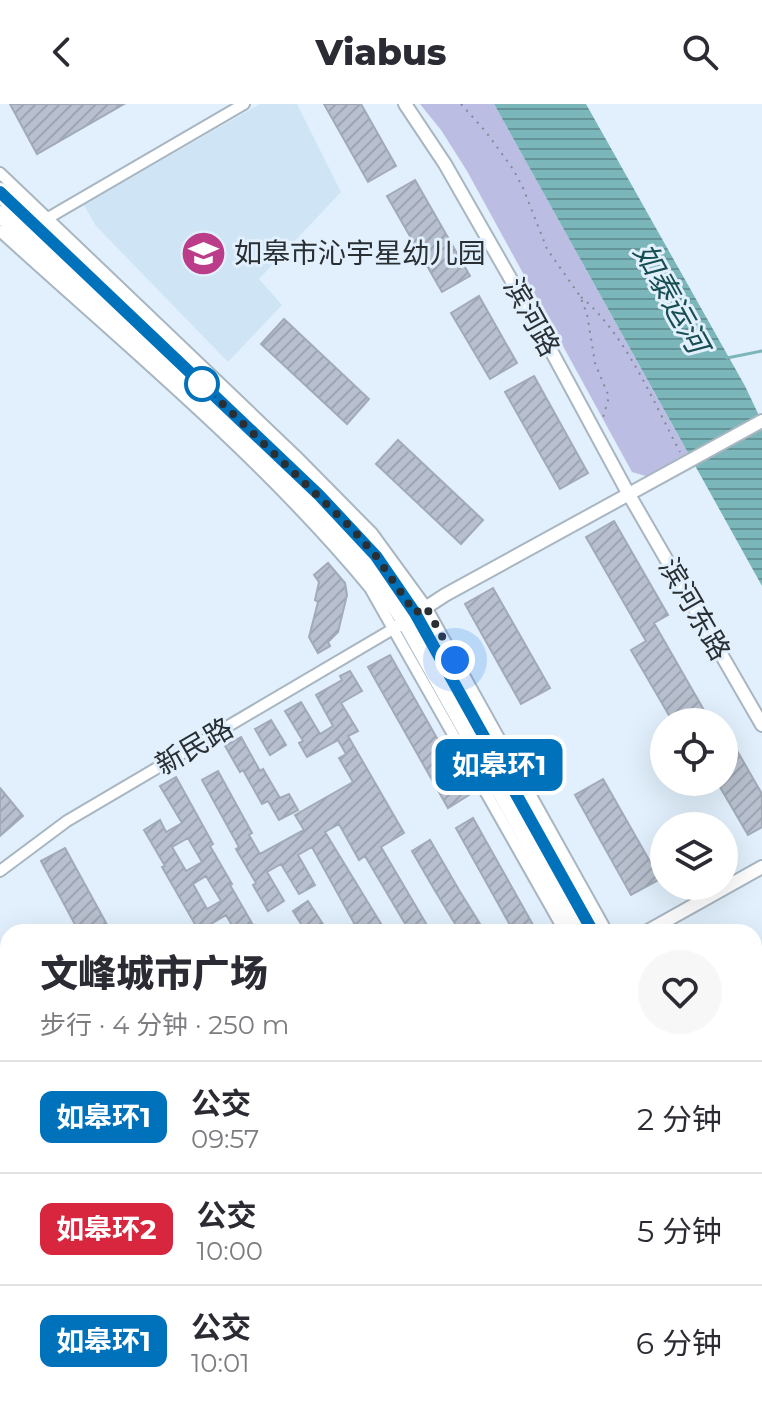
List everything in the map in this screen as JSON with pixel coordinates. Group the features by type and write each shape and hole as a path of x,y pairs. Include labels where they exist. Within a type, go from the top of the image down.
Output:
{"main road":[{"path":"0,192 5,224 328,522 410,618 587,924"},
{"path":"410,618 575,924"}],"street":[{"path":"48,218 244,104"},
{"name":"滨河路","path":"405,104 445,164 628,493"},
{"path":"0,173 372,533 410,618 561,924"},
{"path":"410,618 669,470 762,421"},
{"name":"滨河东路","path":"628,493 762,725"},
{"path":"410,618 602,924"},
{"name":"新民路","path":"0,871 67,821 410,618"},
{"path":"660,924 762,867"}],"path":[{"path":"461,104 513,169 547,249 580,296 587,314 595,363 609,397 607,412 596,433"},
{"path":"580,296 599,312 613,332 680,452"}],"shaded area":[{"name":"如皋市沁宇星幼儿园","path":"260,104 297,104 341,192 259,279 282,305 228,362 96,226 84,205"},
{"path":"420,104 494,104 689,455 649,477 632,472 467,171"}],"water":[{"name":"如泰运河","path":"494,104 586,104 745,386 762,422 762,586"}],"building":[{"path":"10,104 124,104 37,154"},
{"path":"324,104 361,104 396,166 368,182"},
{"path":"415,180 470,276 442,292 387,196"},
{"path":"479,296 517,363 490,379 451,313"},
{"path":"284,319 369,399 347,424 261,344"},
{"path":"534,376 588,473 560,489 505,392"},
{"path":"398,440 483,520 461,544 376,464"},
{"path":"614,521 668,615 654,623 703,708 665,708 631,650 646,641 586,537"},
{"path":"328,563 345,583 347,595 338,632 328,642 330,646 318,653 309,637 318,602 315,600 319,582 314,575"},
{"path":"493,588 550,688 521,704 465,604"},
{"path":"390,655 469,795 448,808 368,667"},
{"path":"350,671 362,691 341,703 358,731 348,736 404,833 381,847 426,924 405,924 365,856 359,860 339,824 325,832 381,924 355,924 312,847 298,855 315,885 299,894 281,864 267,872 284,901 268,911 236,849 239,847 202,780 218,771 260,854 304,830 295,815 353,782 339,758 346,754 338,740 307,757 299,743 303,741 285,711 301,702 320,734 333,726 316,695 342,680 340,676"},
{"path":"271,720 286,745 270,755 255,729"},
{"path":"241,737 280,798 289,794 298,810 279,820 268,801 262,804 225,746"},
{"path":"738,752 762,794 762,827 748,835 738,812 735,812 725,796 738,796"},
{"path":"176,777 252,924 231,924 226,915 211,924 195,924 144,830 160,820 166,832 182,823 160,786","holes":["188,838 202,862 186,871 172,847","206,876 221,901 207,909 193,884"]},
{"path":"603,779 650,861 650,885 631,895 575,795"},
{"path":"0,788 23,816 0,836"},
{"path":"473,818 533,924 510,924 456,828"},
{"path":"430,840 480,924 455,924 412,851"},
{"path":"65,848 107,924 75,924 41,861"},
{"path":"308,901 323,924 301,924 293,911"}],"waterway":[{"path":"727,358 762,351"}],"bus line":[{"name":"如皋环1","path":"0,192 319,495 376,556 415,613 589,924"}],"place":[{"name":"如皋市沁宇星幼儿园","path":"203,253"}],"route":[{"path":"202,384 352,529 376,556 415,613 426,607 455,660"}]}
